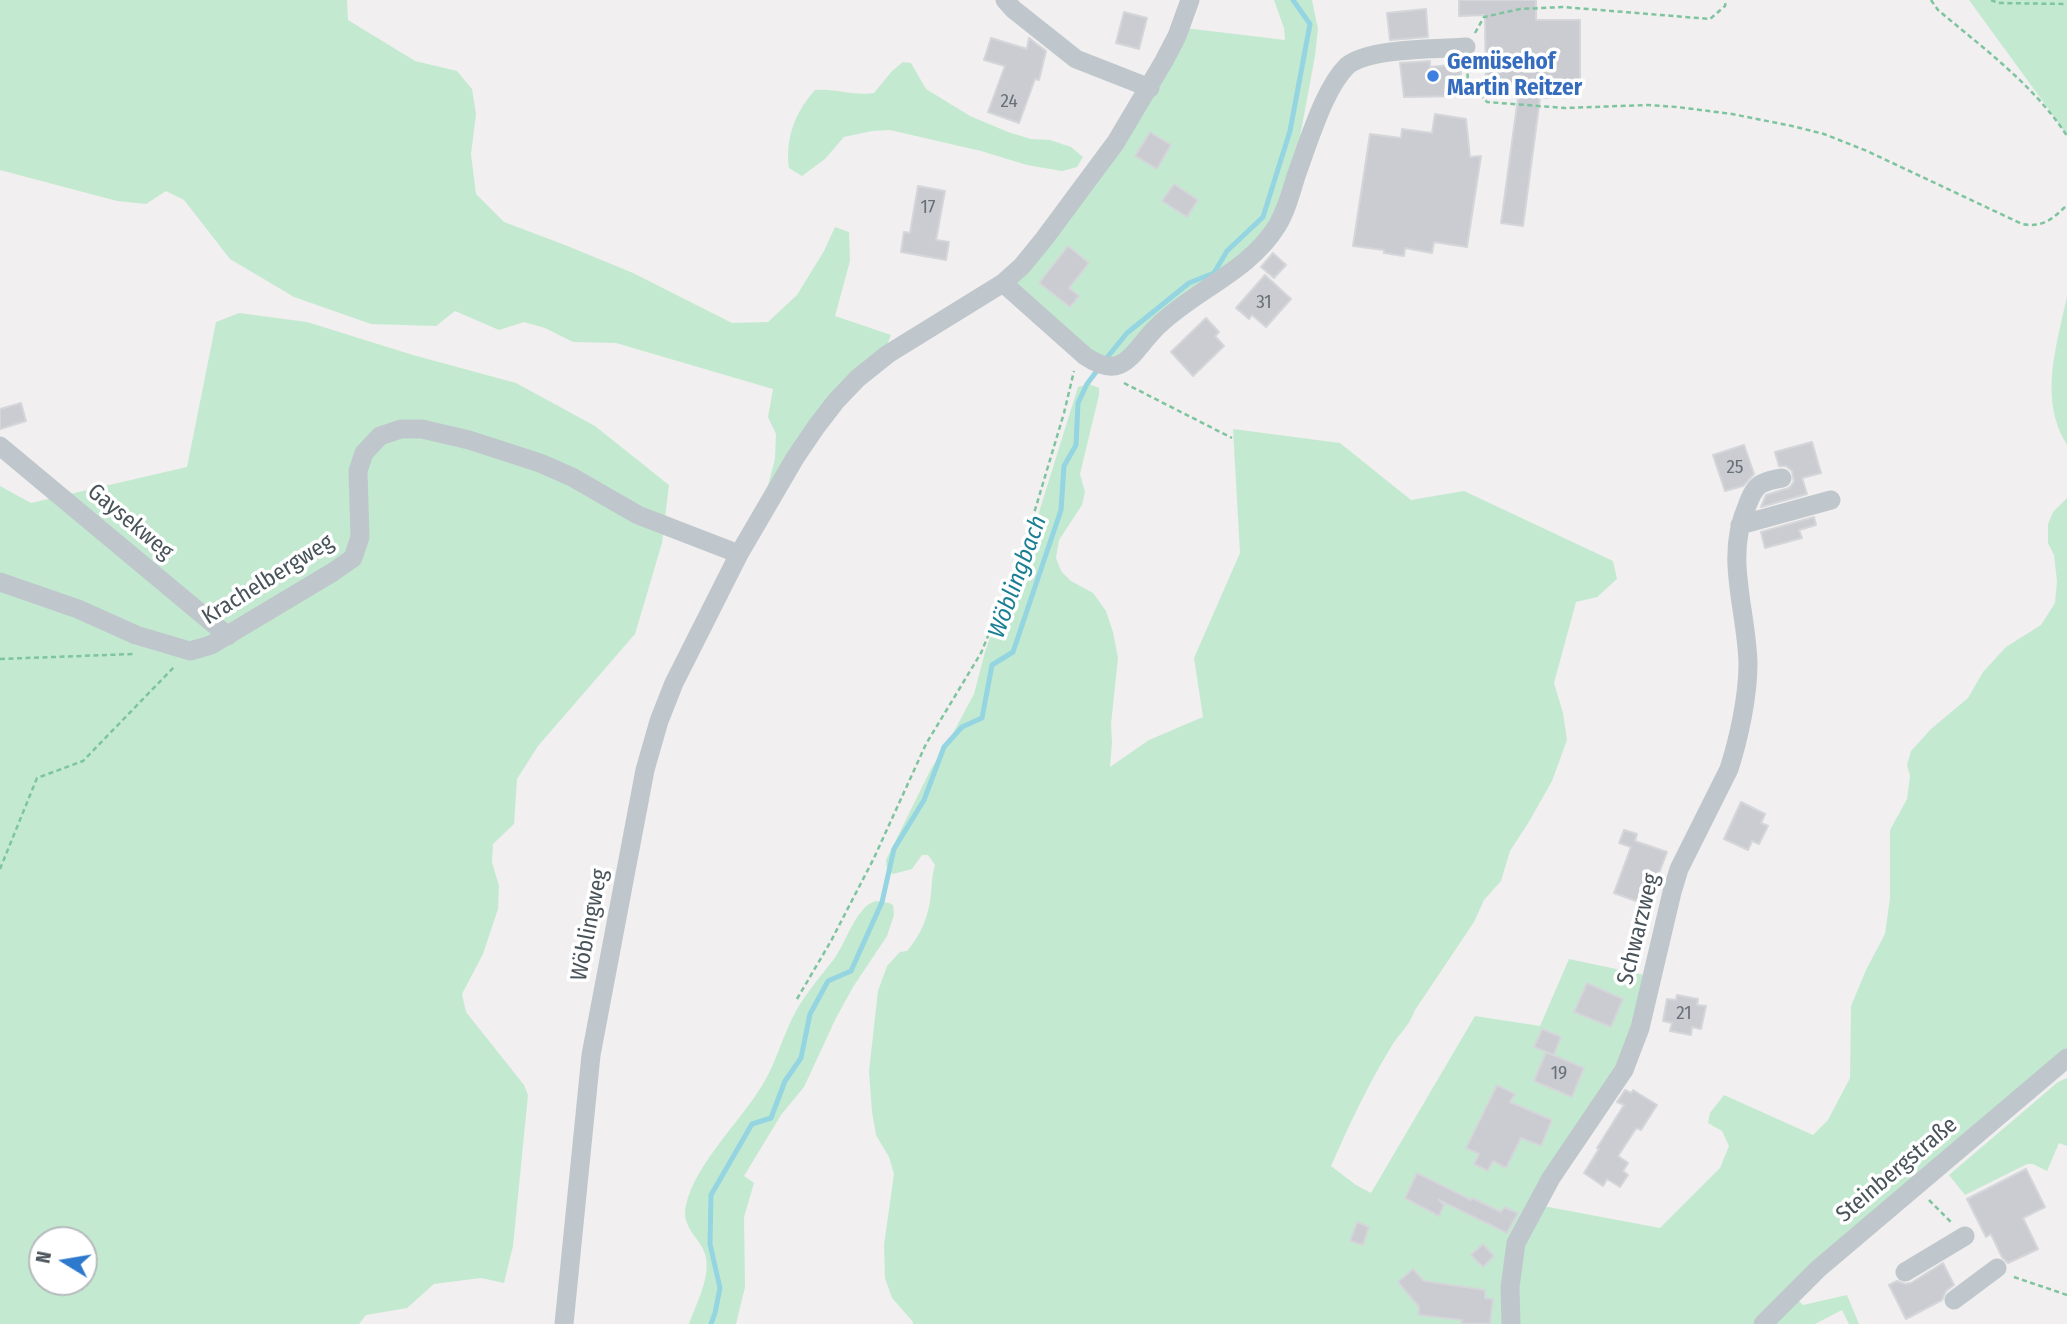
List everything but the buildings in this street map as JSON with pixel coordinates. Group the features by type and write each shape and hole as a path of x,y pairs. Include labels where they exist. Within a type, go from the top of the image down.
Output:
{"street":[{"path":"1005,0 1076,59 1150,88"},
{"name":"Wöblingweg","path":"564,1324 590,1055 645,770 659,721 674,683 740,554 795,458 836,401 858,378 888,354 1003,282 1022,266 1116,142 1150,88 1177,36 1190,0"},
{"path":"1003,282 1097,362 1128,359 1158,325 1240,266 1264,244 1287,204 1315,122 1330,90 1348,65 1375,54 1466,47"},
{"name":"Krachelbergweg","path":"0,582 78,609 136,635 190,651 211,645 353,558 360,537 358,471 364,453 380,436 401,429 422,429 469,440 540,463 572,477 638,515 740,554"},
{"name":"Gaysekweg","path":"0,446 228,636"},
{"name":"Schwarzweg","path":"1511,1324 1510,1287 1516,1243 1552,1178 1628,1060 1640,1028 1679,869 1704,814 1729,769 1746,692 1748,663 1735,554 1740,525 1756,488 1782,478"},
{"path":"1740,525 1831,500"},
{"name":"Steinbergstraße","path":"1763,1324 1818,1269 2067,1058"},
{"path":"1905,1272 1965,1236"},
{"path":"1954,1300 1997,1268"}],"path":[{"path":"1726,0 1725,6 1710,19 1563,7 1520,9 1484,17 1466,47 1468,82 1487,102 1565,108 1648,105 1732,114 1813,132 1856,146 2022,224 2032,226 2046,223 2067,205"},
{"path":"1931,0 1938,10 2007,69 2055,118 2067,136"},
{"path":"1991,0 1998,3 2067,4"},
{"path":"797,999 868,870 926,744 981,653 1009,585 1035,510 1075,368 1097,362 1121,382 1232,438"},
{"path":"0,869 37,778 83,761 190,651"},
{"path":"0,659 135,653"},
{"path":"1916,1186 1965,1236"},
{"path":"1997,1268 2017,1278 2067,1295"}],"green space":[{"path":"0,0 347,0 348,20 415,61 457,71 472,89 476,114 471,154 476,194 504,222 633,273 732,323 768,322 797,295 824,251 835,227 849,232 850,261 835,316 891,335 885,350 764,501 775,459 776,434 768,417 773,389 616,343 573,342 545,328 524,322 499,330 455,311 436,326 371,324 294,297 230,259 184,200 166,191 146,204 117,201 0,170"},
{"path":"1274,0 1312,0 1318,29 1296,158 1281,202 1259,239 1116,360 1091,354 1012,282 1185,28 1285,40 1284,28"},
{"path":"1969,0 2067,0 2067,136 2055,118"},
{"path":"903,62 911,63 926,89 970,116 1008,132 1071,147 1083,157 1077,167 1062,171 1027,165 981,151 890,130 844,137 825,159 802,176 789,168 793,126 802,107 815,90 874,93"},
{"path":"2067,296 2067,445 2053,409 2052,372"},
{"path":"239,313 307,322 516,383 595,426 669,485 662,543 635,634 538,746 517,779 514,824 493,844 492,862 499,886 498,909 483,954 462,994 466,1012 524,1085 528,1095 513,1246 504,1283 481,1278 434,1284 407,1308 366,1315 359,1324 0,1324 0,486 31,503 187,467 216,322"},
{"path":"1089,384 1099,388 1099,395 1080,474 1085,492 1082,505 1059,540 1056,558 1061,571 1071,581 1093,593 1106,611 1113,632 1118,658 1111,724 1110,767 1149,740 1203,717 1194,658 1240,553 1233,429 1340,443 1411,500 1464,491 1613,561 1617,579 1597,597 1576,602 1554,683 1563,713 1567,740 1552,781 1510,851 1501,881 1484,900 1474,922 1383,1061 1331,1166 1371,1193 1475,1016 1540,1026 1569,959 1649,976 1629,1049 1527,1214 1507,1324 913,1324 892,1298 885,1278 884,1245 894,1174 889,1157 876,1135 869,1071 878,991 887,966 900,952 907,951 924,924 935,865 928,855 922,855 912,869 893,874 887,870 886,860 931,769 974,694 1003,601 1023,581 1040,509 1078,387"},
{"path":"2067,498 2067,1049 1813,1263 1753,1324 1518,1324 1517,1288 1523,1245 1543,1206 1660,1228 1720,1168 1729,1146 1722,1131 1708,1123 1710,1113 1724,1095 1813,1135 1828,1120 1850,1078 1851,1006 1885,934 1890,898 1890,830 1907,799 1910,776 1907,765 1911,751 1931,729 1968,698 1983,672 2006,647 2041,625 2055,603 2057,581 2054,555 2048,543 2048,524 2053,512"},
{"path":"876,901 893,905 894,915 887,936 853,987 804,1087 781,1115 744,1176 754,1183 744,1217 745,1287 736,1324 689,1324 702,1291 707,1266 704,1251 686,1221 686,1205 691,1190 709,1158 763,1084 800,1004 834,959 857,917 869,904"},
{"path":"2067,1078 2067,1146 2059,1143 2047,1171 2027,1164 1965,1195 1949,1175 2058,1082"},
{"path":"1847,1295 1859,1324 1849,1324 1842,1310 1815,1324 1774,1324 1798,1300 1803,1305"}],"waterway":[{"name":"Wöblingbach","path":"1105,360 1127,333 1189,283 1214,273 1227,251 1263,217 1290,131 1310,24 1293,0"},
{"name":"Wöblingbach","path":"711,1324 720,1288 710,1244 711,1195 752,1124 771,1118 785,1081 801,1058 810,1014 828,981 851,971 882,902 894,849 924,800 944,747 962,727 982,718 992,665 1013,652 1061,510 1064,466 1076,445 1078,403 1099,368"}],"place":[{"name":"Gemüsehof Martin Reitzer","path":"1433,76"}]}
